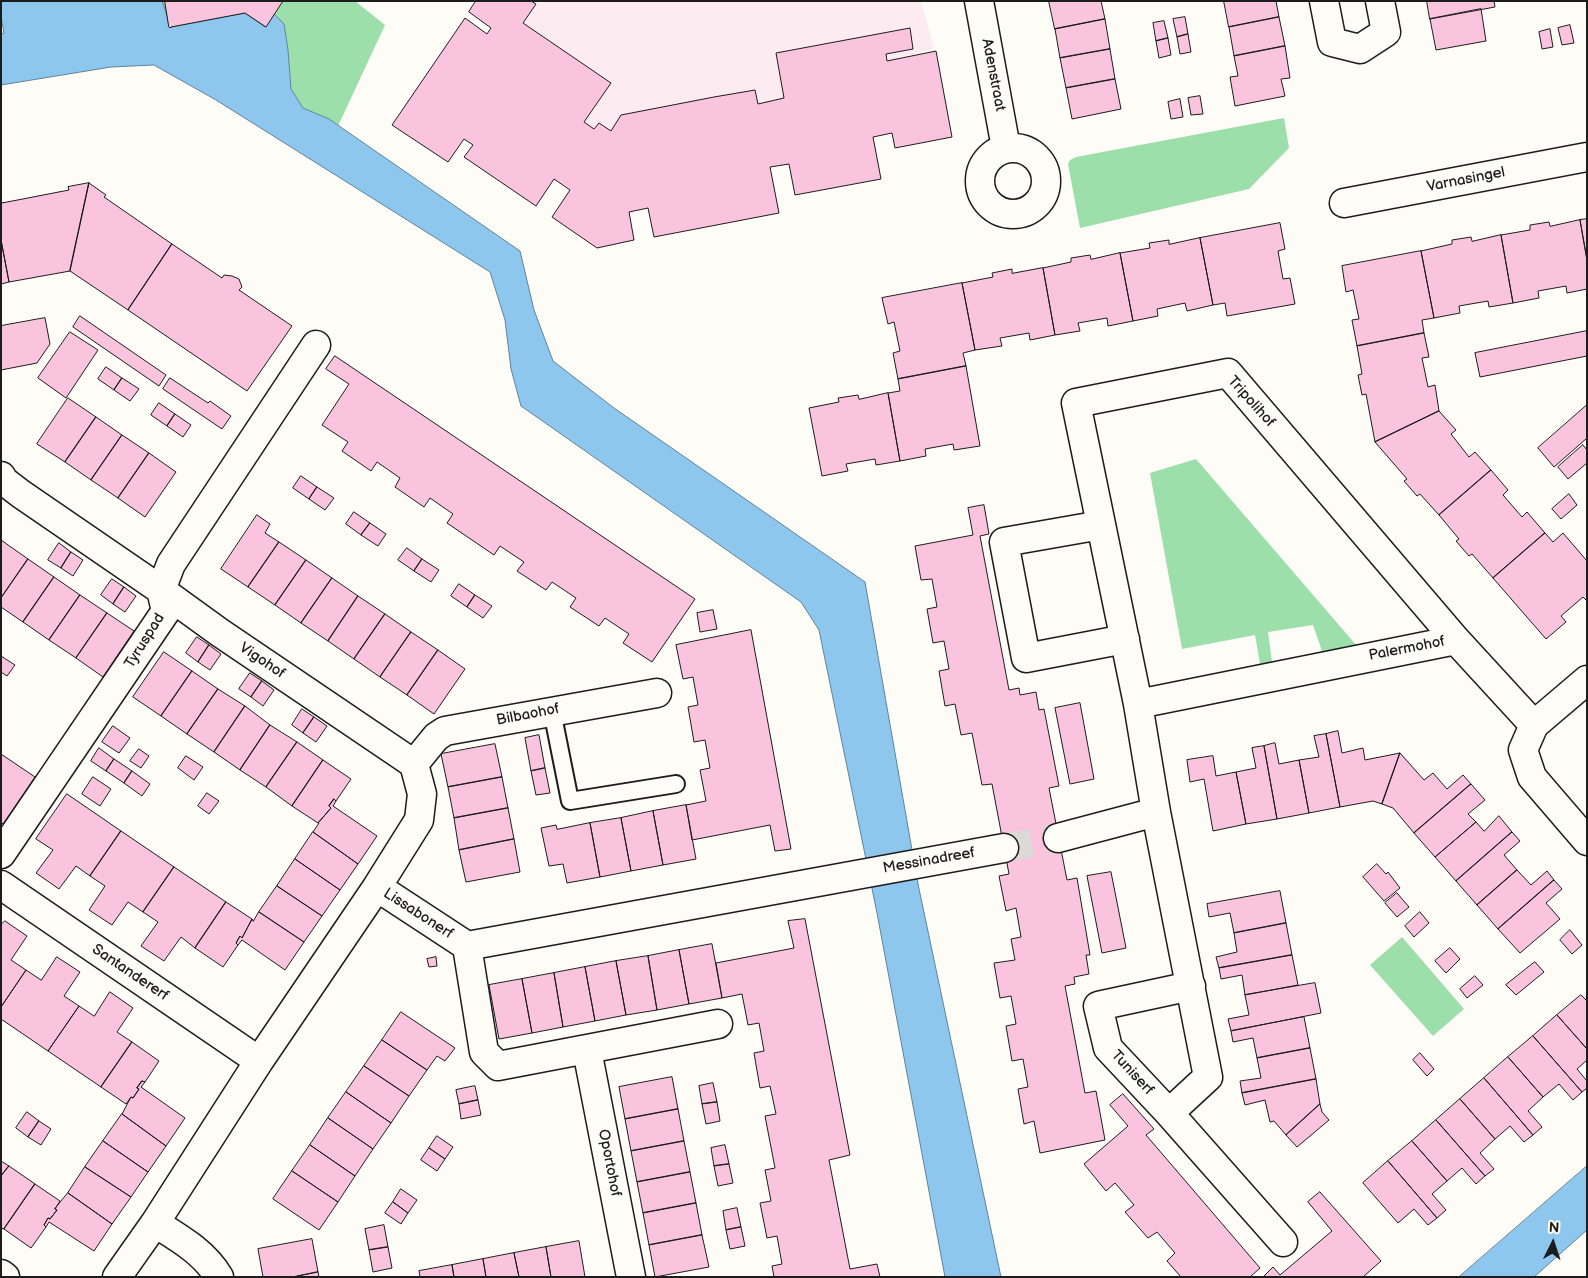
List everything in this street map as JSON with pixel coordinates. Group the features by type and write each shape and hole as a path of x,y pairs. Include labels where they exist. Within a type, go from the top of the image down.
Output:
{"street":[{"name":"Adenstraat","path":"979,1 1006,148"},
{"path":"1324,1 1332,42 1360,49 1386,32 1380,1"},
{"name":"Varnasingel","path":"1344,203 1587,157"},
{"name":"Tyruspad","path":"1,854 166,611 161,590 171,564 316,344"},
{"name":"Tripolihof","path":"1156,812 1138,704 1076,403 1228,373 1456,640"},
{"name":"Vigohof","path":"1,476 4,481 20,494 414,764"},
{"path":"1101,524 1004,542 1026,658 1125,639"},
{"name":"Palermohof","path":"1138,704 1456,640 1534,725"},
{"path":"1587,680 1534,725 1523,750 1532,776 1587,841"},
{"name":"Bilbaohof","path":"414,764 436,738 445,731 657,693"},
{"path":"377,887 419,820 422,794 414,764"},
{"path":"1058,838 1156,812 1208,1077 1169,1113"},
{"name":"Messinadreef","path":"854,875 1004,848"},
{"name":"Lissabonerf","path":"117,1277 155,1223 259,1061 377,887 467,946 854,875"},
{"name":"Santandererf","path":"1,885 259,1061"},
{"path":"467,946 484,1052 498,1066 718,1024"},
{"name":"Tuniserf","path":"1191,986 1098,1006 1108,1048 1169,1113 1283,1242"},
{"name":"Oportohof","path":"587,1050 631,1277"},
{"path":"155,1223 191,1246 212,1265 219,1277"},
{"path":"1,1274 5,1277"}],"lane":[{"path":"552,711 570,801 676,784"}],"shaded area":[{"path":"531,1 921,1 934,49 887,61 886,54 913,49 909,28 776,53 784,98 758,104 755,90 622,115 611,131 599,123 594,129 584,122 610,84 523,23"}],"green space":[{"path":"162,1 355,1 385,25 338,126 329,119 303,108 291,89 284,24 274,15 266,27 171,27"},
{"path":"1284,118 1289,148 1249,189 1080,228 1068,164 1070,160 1076,157"},
{"path":"1196,459 1357,646 1322,651 1313,625 1268,632 1272,662 1260,664 1255,635 1182,649 1150,473"},
{"path":"1402,937 1464,1009 1433,1036 1370,965"}],"water":[{"path":"1,1 162,1 171,27 245,13 265,27 274,14 284,24 291,89 303,108 329,119 520,251 534,310 553,361 614,408 865,582 918,884 1001,1277 945,1277 877,913 819,630 801,602 521,406 511,369 505,320 490,272 216,100 154,65 111,67 1,85 1,34 4,33"},
{"path":"1587,1166 1587,1230 1534,1277 1459,1277"}],"building":[{"path":"165,1 283,1 266,27 245,13 170,28"},
{"path":"476,1 531,1 536,4 523,23 611,83 584,122 594,129 599,123 611,131 621,115 714,97 755,90 758,104 784,98 776,53 910,28 913,49 886,54 887,61 936,51 952,137 895,148 892,133 873,137 881,179 795,195 789,164 770,167 779,213 654,237 648,208 629,212 634,240 597,248 552,217 570,190 554,179 536,206 464,157 473,145 464,139 448,162 392,125 465,18 487,34 491,28 469,12"},
{"path":"1049,1 1101,1 1105,19 1055,29"},
{"path":"1224,1 1276,1 1279,17 1229,27"},
{"path":"1427,1 1494,1 1495,7 1430,19"},
{"path":"1481,9 1486,41 1436,50 1430,19"},
{"path":"1185,17 1188,34 1177,37 1173,19"},
{"path":"1279,17 1285,46 1234,56 1229,27"},
{"path":"1105,19 1110,49 1060,58 1055,29"},
{"path":"1164,21 1168,38 1156,41 1153,23"},
{"path":"1570,25 1574,43 1562,45 1558,28"},
{"path":"1550,29 1553,47 1542,49 1539,32"},
{"path":"1188,34 1191,52 1180,54 1177,37"},
{"path":"1168,38 1171,55 1159,58 1156,41"},
{"path":"1285,46 1290,78 1281,79 1285,96 1235,106 1230,77 1238,76 1234,56"},
{"path":"1110,49 1115,79 1066,88 1060,58"},
{"path":"1115,79 1121,109 1072,119 1066,88"},
{"path":"1200,96 1203,114 1191,115 1188,98"},
{"path":"1180,99 1183,117 1171,119 1168,102"},
{"path":"89,183 106,195 104,197 172,244 128,310 70,271"},
{"path":"89,183 70,271 9,282 1,240 1,200 2,203 69,190 68,187"},
{"path":"1587,219 1587,260 1580,220"},
{"path":"1580,220 1587,260 1587,289 1567,293 1566,286 1538,291 1539,298 1513,303 1501,235 1530,230 1530,225 1549,222 1550,226"},
{"path":"1280,223 1285,249 1278,251 1283,279 1290,278 1295,304 1227,316 1225,303 1213,305 1200,238"},
{"path":"1501,235 1513,303 1489,307 1488,301 1459,306 1460,313 1434,318 1421,251 1452,244 1452,240 1471,237 1472,241"},
{"path":"1200,238 1213,305 1187,311 1185,303 1157,309 1158,316 1133,321 1120,253 1150,248 1149,243 1169,240 1169,244"},
{"path":"1,240 9,282 1,284"},
{"path":"172,244 222,278 224,275 239,279 242,287 239,290 292,326 247,391 128,310"},
{"path":"1421,251 1434,318 1422,320 1424,333 1357,346 1352,320 1359,319 1353,290 1346,292 1342,266"},
{"path":"1120,253 1133,321 1108,326 1107,318 1078,323 1080,331 1055,335 1043,268 1071,262 1071,258 1090,255 1091,259"},
{"path":"1043,268 1055,335 1030,340 1029,333 1000,338 1002,346 975,350 962,283 993,277 992,273 1012,269 1012,273"},
{"path":"962,283 975,350 963,353 966,366 898,379 893,353 900,351 894,322 888,324 882,298"},
{"path":"80,316 166,375 159,386 73,327"},
{"path":"45,318 50,344 37,363 1,370 1,326"},
{"path":"1587,331 1587,356 1480,377 1475,353"},
{"path":"70,332 98,350 66,398 38,378"},
{"path":"1424,333 1429,357 1422,358 1428,387 1435,385 1439,411 1375,442 1366,394 1362,395 1358,375 1362,374 1357,346"},
{"path":"335,356 695,599 652,662 623,643 629,634 605,618 599,626 570,607 576,598 552,582 546,590 517,571 524,562 500,546 494,555 447,523 453,514 430,498 424,507 395,487 400,478 377,462 371,471 342,451 348,442 322,425 349,384 326,369"},
{"path":"966,366 980,446 954,450 953,444 925,449 926,456 900,461 888,393 900,391 898,379"},
{"path":"106,367 122,378 114,390 98,379"},
{"path":"122,378 139,389 130,401 114,390"},
{"path":"170,378 208,403 210,401 231,416 222,429 163,389"},
{"path":"888,393 900,461 876,465 875,459 846,464 848,471 822,476 809,408 839,402 838,398 858,395 859,399"},
{"path":"68,398 96,417 65,462 37,444"},
{"path":"159,403 175,414 167,426 151,415"},
{"path":"1587,405 1587,438 1554,467 1538,448"},
{"path":"1439,411 1456,430 1451,434 1469,457 1475,452 1491,470 1439,515 1420,494 1417,496 1404,481 1407,479 1375,442"},
{"path":"175,414 191,425 183,437 167,426"},
{"path":"96,417 122,435 91,480 65,462"},
{"path":"122,435 149,453 118,498 91,480"},
{"path":"1583,445 1587,450 1587,463 1568,479 1558,467"},
{"path":"149,453 176,472 145,517 118,498"},
{"path":"1491,470 1508,490 1503,495 1522,517 1527,512 1545,533 1493,578 1472,554 1469,556 1456,541 1459,539 1439,515"},
{"path":"301,476 317,487 309,499 293,488"},
{"path":"317,487 334,498 325,510 309,499"},
{"path":"1569,494 1577,505 1561,519 1552,509"},
{"path":"984,505 989,534 980,536 1009,690 1019,688 1020,695 1036,692 1039,710 1044,709 1059,786 1049,788 1067,880 1077,878 1090,955 1086,955 1089,974 1074,977 1075,984 1065,986 1085,1093 1096,1091 1105,1140 1040,1153 1034,1121 1024,1124 1018,1089 1028,1087 1023,1059 1012,1061 1006,1026 1016,1024 1011,996 1000,998 994,963 1015,960 1011,939 1021,937 1016,908 1006,911 999,876 1009,874 992,784 982,785 972,733 961,735 955,704 945,706 939,671 949,669 944,641 933,643 927,609 937,607 932,579 921,580 915,546 973,535 968,508"},
{"path":"354,512 370,523 361,535 346,524"},
{"path":"257,515 270,524 265,533 279,542 248,587 221,569"},
{"path":"370,523 386,534 378,546 361,535"},
{"path":"1545,533 1553,542 1563,533 1587,561 1587,601 1583,597 1561,616 1566,622 1546,639 1493,578"},
{"path":"1,540 28,559 1,598"},
{"path":"279,542 306,560 275,605 248,587"},
{"path":"59,543 71,552 61,568 48,560"},
{"path":"407,548 422,559 414,571 398,560"},
{"path":"71,552 83,560 73,576 61,568"},
{"path":"28,559 54,577 23,622 1,607 1,598"},
{"path":"422,559 439,570 431,582 414,571"},
{"path":"306,560 332,578 301,623 275,605"},
{"path":"54,577 80,595 49,640 23,622"},
{"path":"332,578 358,596 328,641 301,623"},
{"path":"112,579 124,587 113,604 101,595"},
{"path":"459,584 475,595 467,607 451,596"},
{"path":"124,587 136,596 125,612 113,604"},
{"path":"80,595 107,613 76,658 49,640"},
{"path":"475,595 492,606 483,618 467,607"},
{"path":"358,596 385,614 354,659 328,641"},
{"path":"713,610 717,629 700,632 697,613"},
{"path":"107,613 134,631 103,677 76,658"},
{"path":"385,614 411,632 380,677 354,659"},
{"path":"751,630 791,849 775,851 770,825 692,840 686,805 706,801 700,770 710,768 705,740 694,742 688,707 698,705 693,677 683,679 676,645"},
{"path":"411,632 438,650 407,695 380,677"},
{"path":"197,637 209,645 198,662 186,653"},
{"path":"209,645 221,654 210,670 198,662"},
{"path":"438,650 465,669 434,714 407,695"},
{"path":"164,652 192,671 161,716 133,697"},
{"path":"1,656 15,665 7,676 1,672"},
{"path":"192,671 218,689 187,734 161,716"},
{"path":"250,673 262,681 251,697 239,689"},
{"path":"262,681 274,690 263,706 251,697"},
{"path":"218,689 245,706 214,752 187,734"},
{"path":"1080,703 1094,779 1070,784 1055,708"},
{"path":"245,706 270,725 240,770 214,752"},
{"path":"302,709 314,717 303,733 292,725"},
{"path":"314,717 327,726 316,742 303,733"},
{"path":"270,725 297,742 266,787 240,770"},
{"path":"113,726 130,738 119,753 102,742"},
{"path":"1338,731 1342,753 1363,748 1365,760 1400,753 1382,804 1373,801 1340,807 1326,734"},
{"path":"1326,734 1340,807 1309,813 1299,760 1319,757 1314,736"},
{"path":"539,735 545,768 531,771 525,738"},
{"path":"297,742 323,760 292,806 266,787"},
{"path":"1275,743 1279,764 1299,760 1309,813 1277,819 1264,746"},
{"path":"495,744 502,777 448,787 441,754"},
{"path":"1264,746 1277,819 1246,824 1236,772 1256,768 1252,748"},
{"path":"99,748 114,759 106,771 91,761"},
{"path":"139,749 149,756 141,768 130,761"},
{"path":"1400,753 1424,780 1433,773 1447,789 1463,775 1471,784 1414,833 1393,808 1382,804"},
{"path":"1,754 35,777 3,824 1,822"},
{"path":"186,756 203,767 194,780 178,768"},
{"path":"1213,756 1216,776 1236,772 1246,824 1213,831 1204,779 1190,782 1187,760"},
{"path":"114,759 132,771 124,783 106,771"},
{"path":"323,760 351,779 336,801 334,799 329,806 331,808 318,823 292,806"},
{"path":"545,768 550,793 536,795 531,771"},
{"path":"132,771 150,784 142,796 124,783"},
{"path":"93,777 111,789 100,806 82,794"},
{"path":"502,777 508,808 454,818 448,787"},
{"path":"1471,784 1485,800 1468,814 1476,822 1435,857 1414,833"},
{"path":"207,793 219,801 209,814 198,806"},
{"path":"67,794 121,831 90,876 76,866 59,889 36,873 53,850 36,839"},
{"path":"334,799 336,801 333,806 377,836 358,864 313,832 331,808 329,806"},
{"path":"686,805 696,859 663,865 653,811"},
{"path":"508,808 514,839 459,850 454,818"},
{"path":"653,811 663,865 631,871 621,818"},
{"path":"1499,816 1512,832 1456,881 1435,857 1476,822 1484,831"},
{"path":"621,818 631,871 600,877 590,823"},
{"path":"590,823 600,877 567,883 563,864 549,866 541,828 556,825 557,829"},
{"path":"121,831 174,867 143,912 128,902 112,925 89,910 105,886 90,876"},
{"path":"313,832 358,864 340,890 295,859"},
{"path":"1512,832 1520,841 1504,855 1517,870 1477,905 1456,881"},
{"path":"514,839 520,872 466,882 459,850"},
{"path":"295,859 340,890 322,916 277,886"},
{"path":"1377,864 1386,874 1388,872 1400,888 1384,901 1363,877"},
{"path":"174,867 226,902 195,948 181,937 164,961 141,946 158,922 143,912"},
{"path":"1517,870 1531,885 1547,871 1554,880 1498,929 1477,905"},
{"path":"1111,872 1126,948 1102,953 1087,876"},
{"path":"1554,880 1562,889 1546,903 1560,919 1520,953 1498,929"},
{"path":"277,886 322,916 304,942 259,912"},
{"path":"1280,891 1286,923 1234,933 1230,913 1209,917 1207,904"},
{"path":"1397,893 1409,907 1397,917 1385,903"},
{"path":"226,902 252,919 223,967 195,948"},
{"path":"259,912 304,942 285,970 242,940 238,945 236,943 240,936 242,938 252,919 253,921"},
{"path":"1420,912 1429,923 1414,937 1405,926"},
{"path":"805,919 850,1155 829,1160 850,1269 877,1264 880,1277 774,1277 772,1266 782,1264 777,1236 767,1238 760,1203 771,1201 765,1170 775,1168 765,1116 776,1114 770,1086 760,1088 754,1053 764,1051 759,1023 748,1025 742,994 722,998 716,963 794,948 788,921"},
{"path":"5,921 27,936 11,960 26,970 1,1007 1,925"},
{"path":"1286,923 1292,955 1219,968 1216,957 1237,952 1234,933"},
{"path":"1570,930 1582,945 1572,954 1560,940"},
{"path":"712,944 722,998 689,1004 679,950"},
{"path":"1450,948 1460,959 1446,973 1435,961"},
{"path":"679,950 689,1004 657,1010 648,956"},
{"path":"1292,955 1298,985 1245,995 1242,975 1221,979 1219,968"},
{"path":"648,956 657,1010 626,1015 616,961"},
{"path":"57,957 80,972 64,996 79,1006 48,1051 1,1019 1,1007 26,970 41,980"},
{"path":"436,957 437,966 429,967 427,959"},
{"path":"616,961 626,1015 595,1021 585,967"},
{"path":"1535,962 1544,972 1516,995 1506,985"},
{"path":"585,967 595,1021 563,1027 554,973"},
{"path":"554,973 563,1027 532,1033 522,979"},
{"path":"1475,976 1483,985 1467,998 1460,989"},
{"path":"522,979 532,1033 499,1039 489,985"},
{"path":"1315,983 1321,1013 1231,1031 1228,1019 1249,1015 1245,995"},
{"path":"110,992 133,1008 117,1032 132,1042 101,1087 48,1051 79,1006 94,1016"},
{"path":"1581,995 1587,1001 1587,1049 1557,1015"},
{"path":"401,1012 455,1048 445,1061 437,1056 427,1070 382,1040"},
{"path":"1557,1015 1587,1049 1587,1060 1577,1069 1587,1081 1587,1088 1582,1092 1533,1036"},
{"path":"1304,1017 1310,1048 1257,1058 1253,1038 1233,1042 1231,1031"},
{"path":"1533,1036 1582,1092 1573,1100 1559,1084 1543,1097 1508,1057"},
{"path":"382,1040 427,1070 409,1096 364,1066"},
{"path":"132,1042 159,1061 145,1082 142,1081 137,1088 139,1089 133,1098 131,1097 126,1104 101,1087"},
{"path":"1310,1048 1316,1079 1242,1093 1240,1081 1261,1078 1257,1058"},
{"path":"1420,1053 1434,1069 1427,1076 1413,1060"},
{"path":"1508,1057 1543,1097 1528,1111 1542,1127 1533,1135 1484,1078"},
{"path":"364,1066 409,1096 391,1123 346,1092"},
{"path":"672,1077 678,1109 625,1119 619,1087"},
{"path":"1484,1078 1533,1135 1524,1142 1510,1126 1495,1139 1460,1099"},
{"path":"1316,1079 1320,1104 1286,1135 1274,1121 1270,1122 1265,1100 1245,1105 1242,1093"},
{"path":"142,1081 145,1082 141,1087 185,1118 166,1146 122,1114 131,1097 133,1098 139,1089 137,1088"},
{"path":"713,1083 717,1102 702,1104 699,1086"},
{"path":"475,1086 478,1100 459,1104 456,1090"},
{"path":"346,1092 391,1123 373,1149 328,1118"},
{"path":"1123,1094 1154,1129 1146,1135 1260,1268 1250,1277 1181,1277 1167,1261 1175,1253 1157,1232 1148,1238 1125,1212 1134,1205 1115,1183 1106,1191 1084,1164 1128,1126 1110,1105"},
{"path":"1460,1099 1495,1139 1480,1153 1494,1169 1485,1176 1436,1120"},
{"path":"478,1100 481,1115 461,1119 459,1104"},
{"path":"717,1102 720,1121 706,1124 702,1104"},
{"path":"1320,1104 1322,1112 1329,1120 1297,1147 1286,1135"},
{"path":"678,1109 684,1141 631,1151 625,1119"},
{"path":"27,1112 39,1121 28,1137 16,1128"},
{"path":"122,1114 166,1146 148,1172 103,1141"},
{"path":"328,1118 373,1149 355,1176 310,1145"},
{"path":"1436,1120 1485,1176 1476,1184 1462,1168 1447,1181 1412,1141"},
{"path":"39,1121 51,1129 41,1145 28,1137"},
{"path":"437,1136 453,1147 445,1159 429,1148"},
{"path":"103,1141 148,1172 131,1197 85,1167"},
{"path":"684,1141 690,1172 637,1182 631,1151"},
{"path":"1412,1141 1447,1181 1432,1194 1446,1210 1437,1218 1388,1161"},
{"path":"310,1145 355,1176 338,1202 292,1171"},
{"path":"725,1145 729,1164 714,1166 711,1148"},
{"path":"429,1148 445,1159 437,1171 421,1160"},
{"path":"1,1161 9,1166 1,1176"},
{"path":"1388,1161 1437,1218 1428,1225 1414,1209 1398,1223 1363,1183"},
{"path":"729,1164 733,1183 718,1186 714,1166"},
{"path":"9,1166 35,1184 4,1229 1,1228 1,1176"},
{"path":"85,1167 131,1197 112,1224 68,1193"},
{"path":"292,1171 338,1202 319,1230 273,1199"},
{"path":"690,1172 696,1203 643,1213 637,1182"},
{"path":"35,1184 60,1201 55,1209 57,1210 50,1219 48,1218 44,1225 46,1227 31,1248 4,1229"},
{"path":"401,1189 417,1200 408,1213 393,1202"},
{"path":"1320,1192 1381,1261 1363,1277 1263,1277 1273,1267 1280,1275 1332,1231 1308,1202"},
{"path":"68,1193 112,1224 94,1251 49,1222 46,1227 44,1225"},
{"path":"393,1202 408,1213 401,1224 385,1213"},
{"path":"696,1203 702,1235 649,1245 643,1213"},
{"path":"737,1208 741,1227 726,1230 723,1211"},
{"path":"384,1225 388,1247 369,1250 365,1229"},
{"path":"741,1227 745,1246 730,1249 726,1230"},
{"path":"702,1235 709,1267 655,1277 649,1245"},
{"path":"312,1239 318,1272 293,1277 263,1277 258,1249"},
{"path":"579,1241 585,1277 551,1277 546,1247"},
{"path":"388,1247 392,1268 373,1272 369,1250"},
{"path":"546,1247 551,1277 519,1277 514,1253"},
{"path":"514,1253 519,1277 486,1277 483,1259"},
{"path":"483,1259 486,1277 454,1277 452,1265"},
{"path":"452,1265 454,1277 420,1277 419,1271"},
{"path":"318,1272 319,1277 293,1277"}],"tunnel":[{"path":"1004,848 1058,838"}]}
